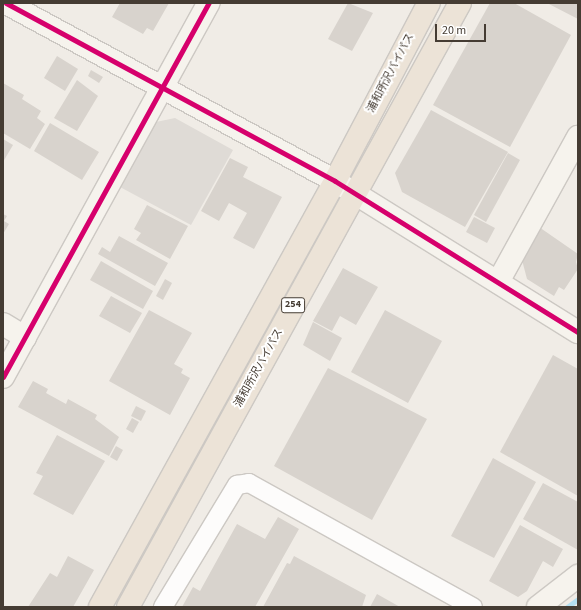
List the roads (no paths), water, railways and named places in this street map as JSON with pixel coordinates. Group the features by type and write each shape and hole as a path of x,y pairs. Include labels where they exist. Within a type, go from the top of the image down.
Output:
{"highway":[{"name":"浦和所沢バイパス","path":"100,607 335,181 429,3"},
{"name":"浦和所沢バイパス","path":"128,607 460,3"}],"street":[{"path":"3,378 209,3"},
{"path":"14,5 335,181 578,332"},
{"path":"498,282 578,137"},
{"path":"3,324 25,337"},
{"path":"163,607 237,485 249,483 473,607"},
{"path":"538,607 578,576"}],"waterway":[{"path":"567,607 578,599"}]}
